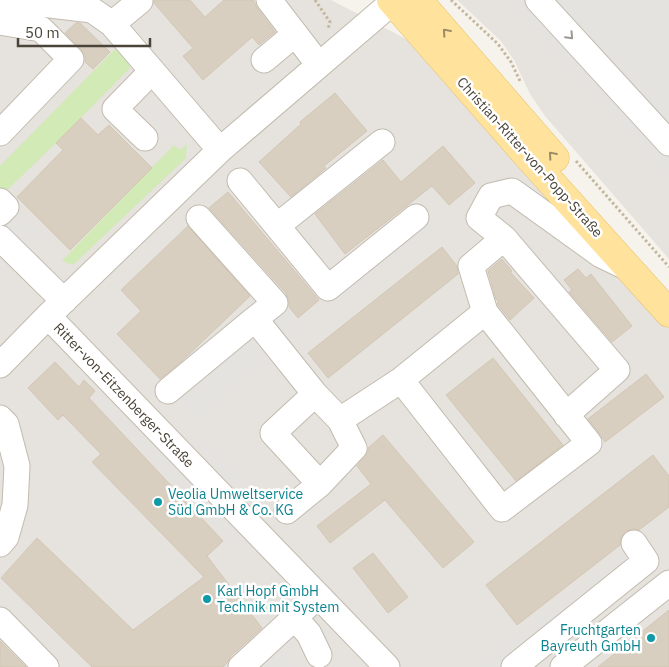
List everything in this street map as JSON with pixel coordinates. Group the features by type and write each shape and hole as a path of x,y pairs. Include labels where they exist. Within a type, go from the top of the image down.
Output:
{"main road":[{"name":"Christian-Ritter-von-Popp-Straße","path":"400,1 524,152 669,314"},
{"name":"Christian-Ritter-von-Popp-Straße","path":"400,1 669,289"}],"street":[{"path":"0,8 7,0 92,10 112,24 220,150"},
{"path":"269,0 295,34 327,59"},
{"path":"538,0 669,143"},
{"path":"112,24 140,1"},
{"path":"0,365 56,308 220,150 327,59 400,1"},
{"path":"0,22 41,29 71,59 0,133"},
{"path":"264,60 295,34"},
{"path":"145,138 115,109 152,71"},
{"path":"277,226 382,142"},
{"path":"240,181 328,288 416,217"},
{"path":"566,415 617,370 504,238 479,218 491,196 512,191 601,255 630,270"},
{"path":"0,200 6,207 0,214"},
{"path":"168,391 275,302 199,218"},
{"name":"Ritter-von-Eitzenberger-Straße","path":"0,238 56,308 387,667"},
{"path":"401,380 502,509 589,443 485,312 471,266 504,238"},
{"path":"340,420 401,380 485,312"},
{"path":"255,319 315,394 340,420 354,448 320,484 287,511"},
{"path":"315,394 273,434 320,484"},
{"path":"0,544 6,537 15,505 18,466 2,424"},
{"path":"514,667 646,561 634,543"},
{"path":"563,667 669,583"},
{"path":"241,667 300,612 319,655"},
{"path":"0,620 46,667"}],"path":[{"path":"315,0 330,22 326,40 327,59"}],"shaded area":[{"path":"0,0 331,0 410,41 669,325 669,667 0,667"},
{"path":"457,0 669,0 669,259 545,116 530,94 514,60 501,41"},
{"path":"504,0 669,0 669,178"},
{"path":"147,98 176,126 167,136 138,107"},
{"path":"0,193 41,235 0,278"},
{"path":"415,203 434,227 330,308 310,284"},
{"path":"269,287 303,329 196,422 162,385"},
{"path":"99,390 243,539 234,547 93,397"},
{"path":"169,420 227,460 268,501 256,511"},
{"path":"632,548 640,559 503,667 473,667"},
{"path":"295,624 306,636 284,651 296,667 245,667"}],"green space":[{"path":"117,47 130,59 130,68 3,194 0,191 0,166"},
{"path":"187,144 186,158 73,265 62,261 174,145 180,150"}],"building":[{"path":"154,0 190,0 205,17 224,0 253,0 275,32 259,45 252,37 203,80 183,56 193,48 154,3"},
{"path":"76,23 80,23 110,52 93,69 85,62 85,55 81,49 65,33"},
{"path":"335,93 367,131 324,166 326,168 291,197 259,162 301,124 300,122"},
{"path":"81,118 98,135 109,125 152,168 70,250 17,197 63,150 56,143"},
{"path":"443,146 475,183 449,205 432,186 345,254 315,214 383,160 401,182"},
{"path":"228,192 319,300 298,318 289,307 286,293 209,208"},
{"path":"188,226 250,296 182,361 160,379 117,334 141,311 121,290"},
{"path":"442,247 457,266 458,274 328,378 308,353"},
{"path":"502,259 512,271 510,272 534,298 510,320 497,303 499,302 496,299 488,271"},
{"path":"578,269 586,278 591,274 632,326 612,342 569,292 572,290 564,280"},
{"path":"493,358 563,445 516,481 446,395"},
{"path":"55,362 79,387 84,380 95,391 89,398 223,541 207,556 262,628 231,656 223,667 92,667 1,578 37,538 133,630 204,577 92,462 101,454 63,415 58,420 28,388"},
{"path":"646,374 664,397 605,442 588,419"},
{"path":"383,435 474,542 443,568 385,500 330,543 317,526 371,484 357,466 365,457 368,448"},
{"path":"653,455 669,476 669,507 639,530 626,531 621,537 620,545 517,625 486,585"},
{"path":"373,553 408,597 388,613 353,568"},
{"name":"Fruchtgarten Bayreuth GmbH","path":"669,610 669,667 598,667"},
{"path":"0,641 26,667 0,667"}],"place":[{"name":"Veolia Umweltservice Süd GmbH & Co. KG","path":"158,502"},
{"name":"Karl Hopf GmbH Technik mit System","path":"207,599"},
{"name":"Fruchtgarten Bayreuth GmbH","path":"651,638"}]}
